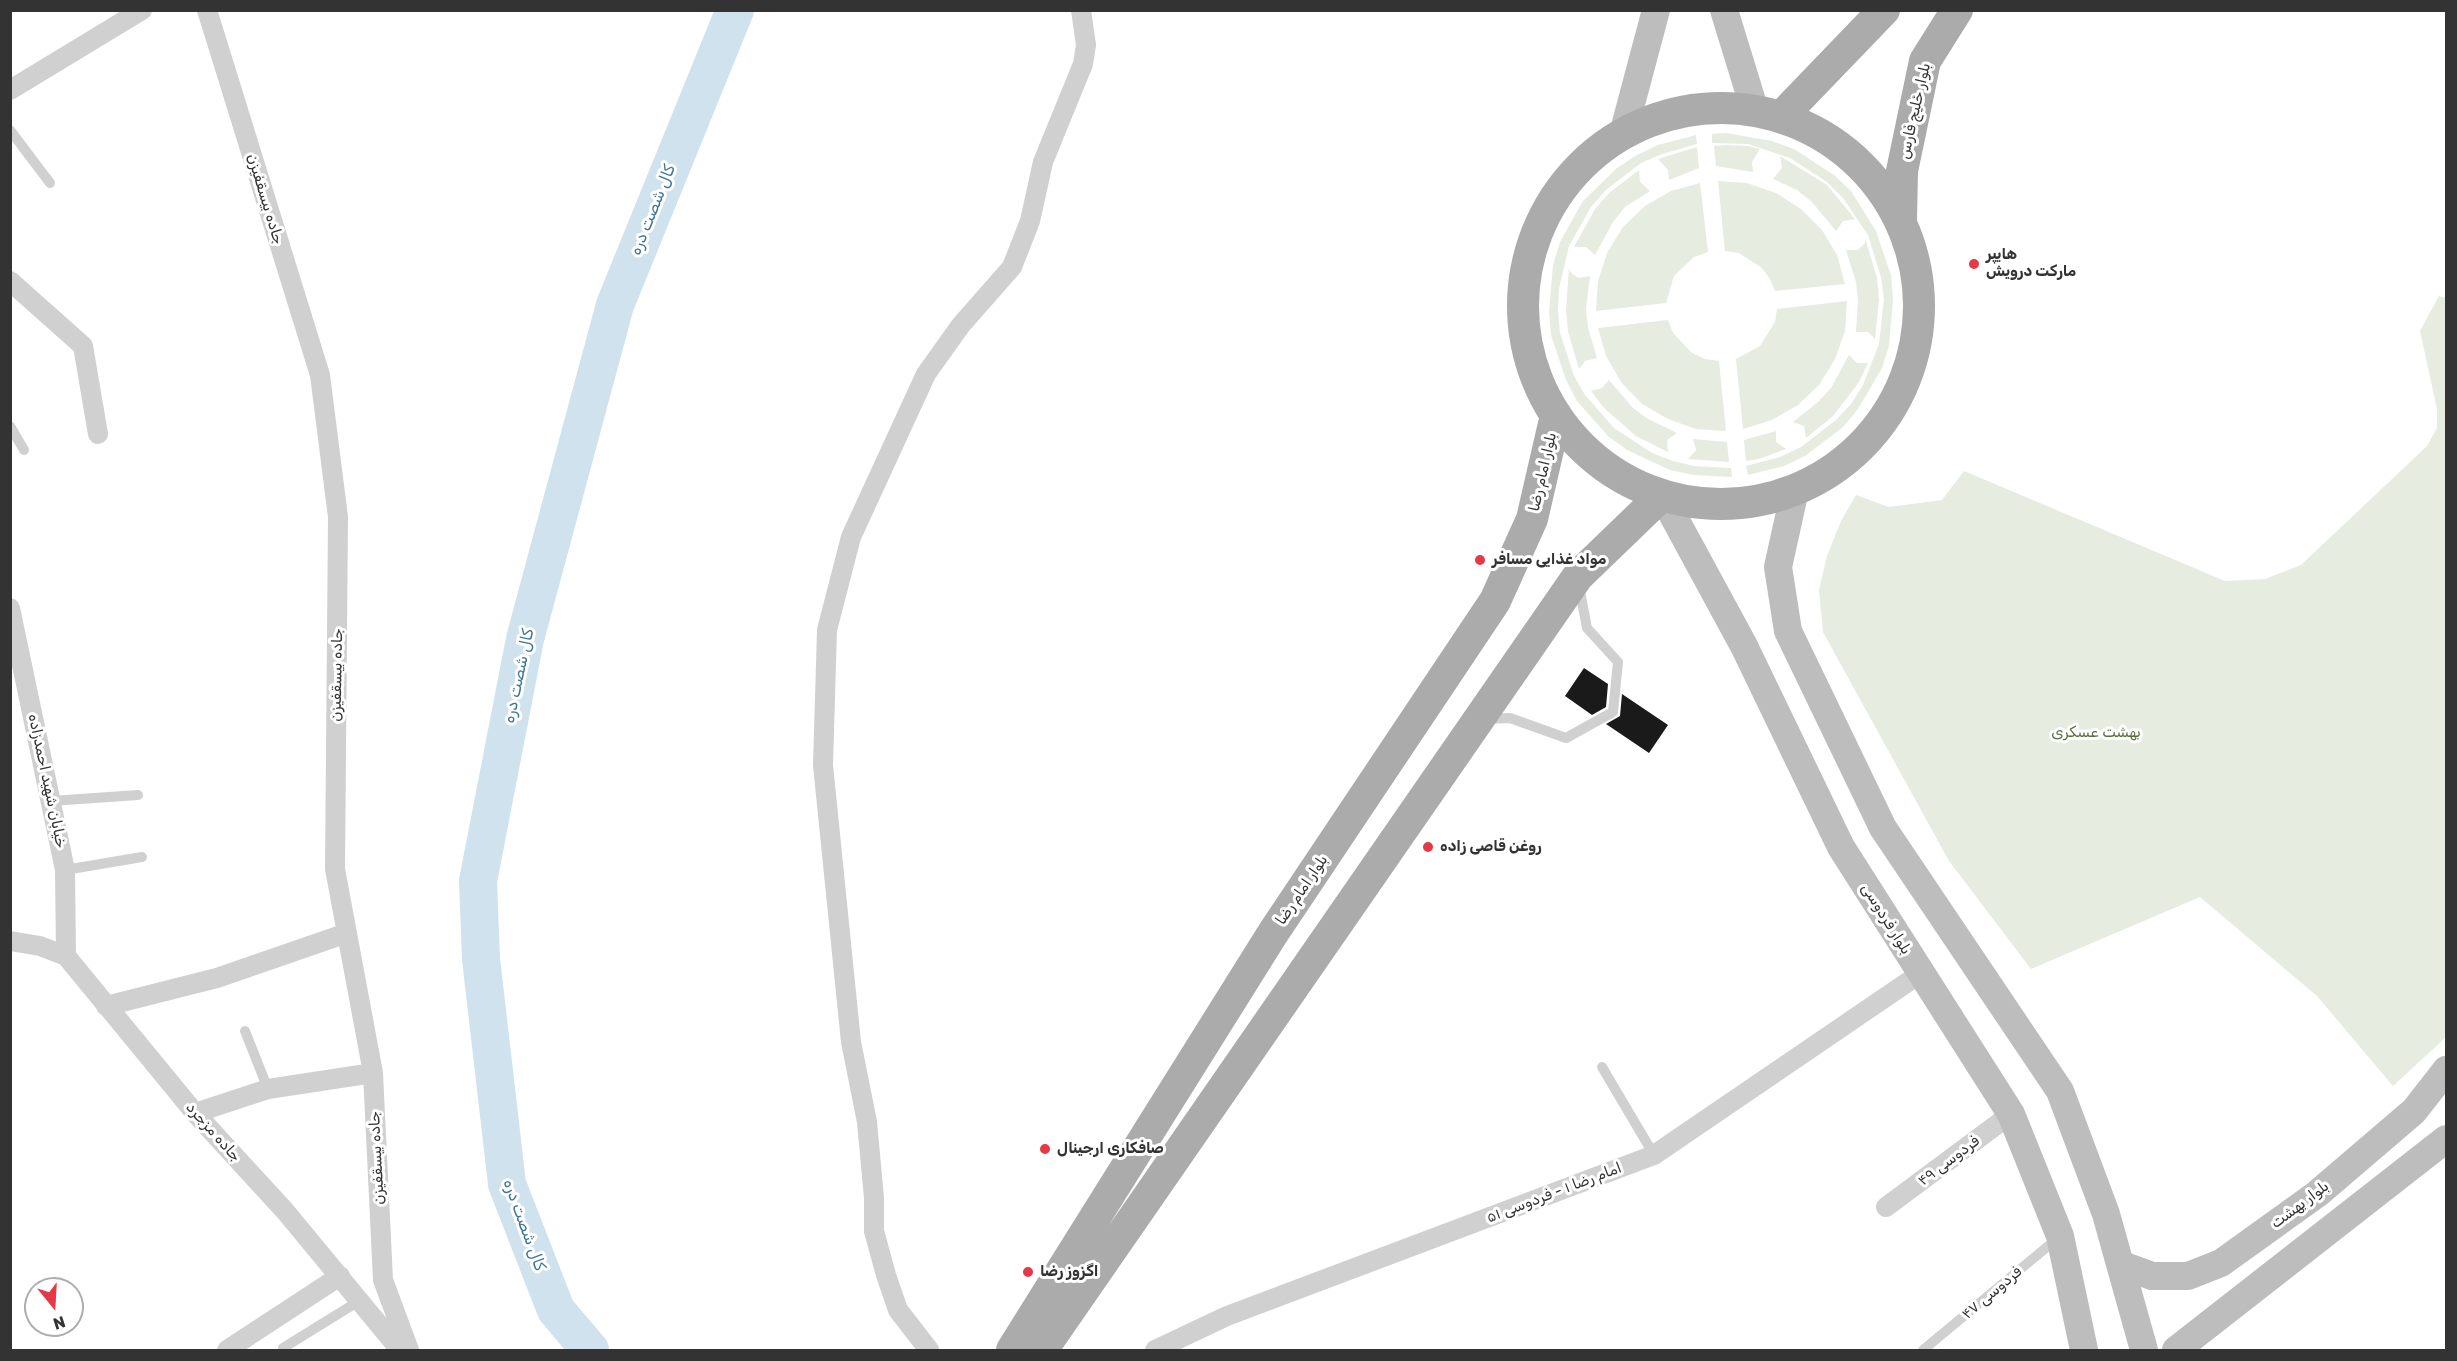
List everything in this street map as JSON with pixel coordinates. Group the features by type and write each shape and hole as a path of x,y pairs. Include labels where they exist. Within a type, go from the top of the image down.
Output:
{"main road":[{"path":"1623,134 1656,10"},
{"path":"1724,10 1768,114"},
{"path":"1768,114 1884,10"},
{"name":"بلوار خلیج فارس","path":"1901,220 1902,171 1925,61 1957,10"},
{"path":"1728,108 1768,114 1806,126 1852,156 1877,182 1901,220 1913,254 1920,298 1919,325 1907,378 1885,417 1862,445 1842,463 1795,490 1742,503 1715,504 1662,495 1637,485 1591,456 1572,437 1556,415 1535,375 1526,341 1523,314 1528,260 1548,210 1563,187 1580,167 1623,134 1648,122 1683,112 1728,108"},
{"name":"بلوار امام رضا","path":"1011,1350 1273,933 1495,601 1532,519 1556,415"},
{"path":"1795,490 1778,567 1788,631 1883,828 2060,1091 2106,1214 2144,1350"},
{"path":"1042,1350 1578,576 1662,495"},
{"name":"بلوار فردوسی","path":"1662,495 1744,646 1841,847 2011,1114 2060,1236 2084,1350"},
{"path":"1273,933 1312,959"},
{"name":"بلوار بهشت","path":"2122,1265 2152,1276 2187,1276 2221,1263 2318,1194 2414,1111 2446,1070"},
{"path":"2189,1347 2446,1141"}],"street":[{"path":"10,90 142,10"},
{"name":"جاده بیسقفیزن","path":"207,10 320,375 338,517 335,869 373,1073 383,1280 409,1350"},
{"path":"929,1350 898,1310 874,1231 867,1122 851,1042 823,765 827,630 851,537 926,374 961,325 1012,267 1030,221 1043,162 1083,64 1086,45 1081,10"},
{"path":"10,281 83,346 98,434"},
{"name":"خیابان شهید احمدزاده","path":"10,608 65,870 66,956"},
{"path":"106,1006 217,978 347,933"},
{"path":"10,941 40,946 66,956"},
{"name":"جاده مزجرد","path":"66,956 195,1113 285,1211 400,1350"},
{"name":"امام رضا ۱ - فردوسی ۵۱","path":"1155,1350 1227,1316 1654,1155 1921,973"},
{"path":"195,1113 268,1089 373,1073"},
{"name":"فردوسی ۴۹","path":"1886,1207 2011,1114"},
{"path":"227,1350 339,1276"}],"lane":[{"path":"10,130 50,183"},
{"path":"10,426 24,450"},
{"path":"1478,720 1510,718 1566,738 1613,712 1618,662 1587,628 1578,576"},
{"path":"51,801 138,795"},
{"path":"65,870 142,857"},
{"path":"245,1031 268,1089"},
{"path":"1602,1067 1654,1155"},
{"name":"فردوسی ۴۷","path":"1923,1350 2060,1236"},
{"path":"283,1348 359,1302"}],"green space":[{"path":"1726,133 1772,141 1794,149 1834,175 1851,191 1876,231 1891,275 1893,299 1889,346 1882,368 1858,409 1843,427 1805,456 1784,466 1748,475 1746,466 1780,457 1801,447 1836,420 1851,404 1863,385 1879,344 1884,299 1881,277 1868,235 1843,198 1827,182 1790,158 1748,144 1712,143 1712,134"},
{"path":"1696,135 1697,144 1641,163 1606,190 1591,207 1569,246 1559,289 1560,333 1574,376 1585,395 1614,428 1652,453 1694,466 1731,468 1732,477 1693,475 1670,470 1627,450 1608,436 1577,401 1566,380 1551,335 1549,312 1553,265 1560,242 1583,201 1617,168 1637,155 1658,145"},
{"path":"1714,146 1760,149 1752,162 1753,172 1716,166"},
{"path":"1697,147 1699,168 1669,180 1668,170 1658,159"},
{"path":"1780,156 1827,185 1855,219 1843,221 1836,231 1812,202 1797,190 1773,179 1782,168"},
{"path":"1639,170 1640,182 1650,191 1625,207 1613,222 1595,255 1586,247 1574,247 1595,209 1609,193"},
{"path":"1718,181 1747,183 1776,193 1801,209 1822,230 1837,255 1845,284 1775,291 1762,268 1739,253 1725,251"},
{"path":"1700,183 1708,252 1694,257 1674,276 1666,303 1596,311 1598,281 1607,253 1623,227 1645,206 1671,191"},
{"path":"1865,238 1877,278 1879,300 1875,339 1868,332 1856,332 1858,301 1856,282 1846,250 1858,250 1865,243"},
{"path":"1569,268 1570,272 1578,278 1590,276 1586,309 1588,328 1597,358 1585,361 1579,369 1568,331 1566,310"},
{"name":"بهشت عسکری","path":"2439,296 2446,298 2446,1034 2444,1039 2393,1086 2317,996 2200,897 2031,969 1949,861 1823,632 1819,590 1827,556 1841,521 1856,495 1889,507 1942,500 1964,471 2225,581 2265,579 2301,565 2427,446 2437,428 2437,409 2420,331"},
{"path":"1847,301 1845,331 1835,359 1819,385 1798,405 1772,420 1743,429 1736,359 1760,346 1775,322 1777,309"},
{"path":"1668,320 1673,333 1692,353 1705,359 1719,361 1726,431 1696,429 1668,419 1642,404 1621,382 1606,356 1598,328"},
{"path":"1849,355 1857,363 1868,363 1859,382 1833,416 1806,438 1804,426 1793,422 1831,388"},
{"path":"1609,380 1633,408 1648,419 1677,433 1667,440 1668,452 1636,436 1604,408 1591,391 1602,388"},
{"path":"1776,431 1776,442 1786,449 1759,459 1746,461 1744,440"},
{"path":"1693,439 1727,442 1729,462 1688,459 1696,450"}],"building":[{"path":"1584,668 1608,684 1606,707 1592,715 1565,696"},
{"path":"1622,694 1668,725 1649,753 1606,724 1620,716"}],"waterway":[{"name":"کال شصت دره","path":"590,1350 556,1310 507,1184 481,959 478,881 525,639 615,305 735,10"}],"place":[{"name":"هایپر مارکت درویش","path":"1974,264"},
{"name":"مواد غذایی مسافر","path":"1480,560"},
{"name":"روغن قاصی زاده","path":"1428,847"},
{"name":"صافکاری ارجینال","path":"1045,1149"},
{"name":"اگزوز رضا","path":"1028,1272"}]}
